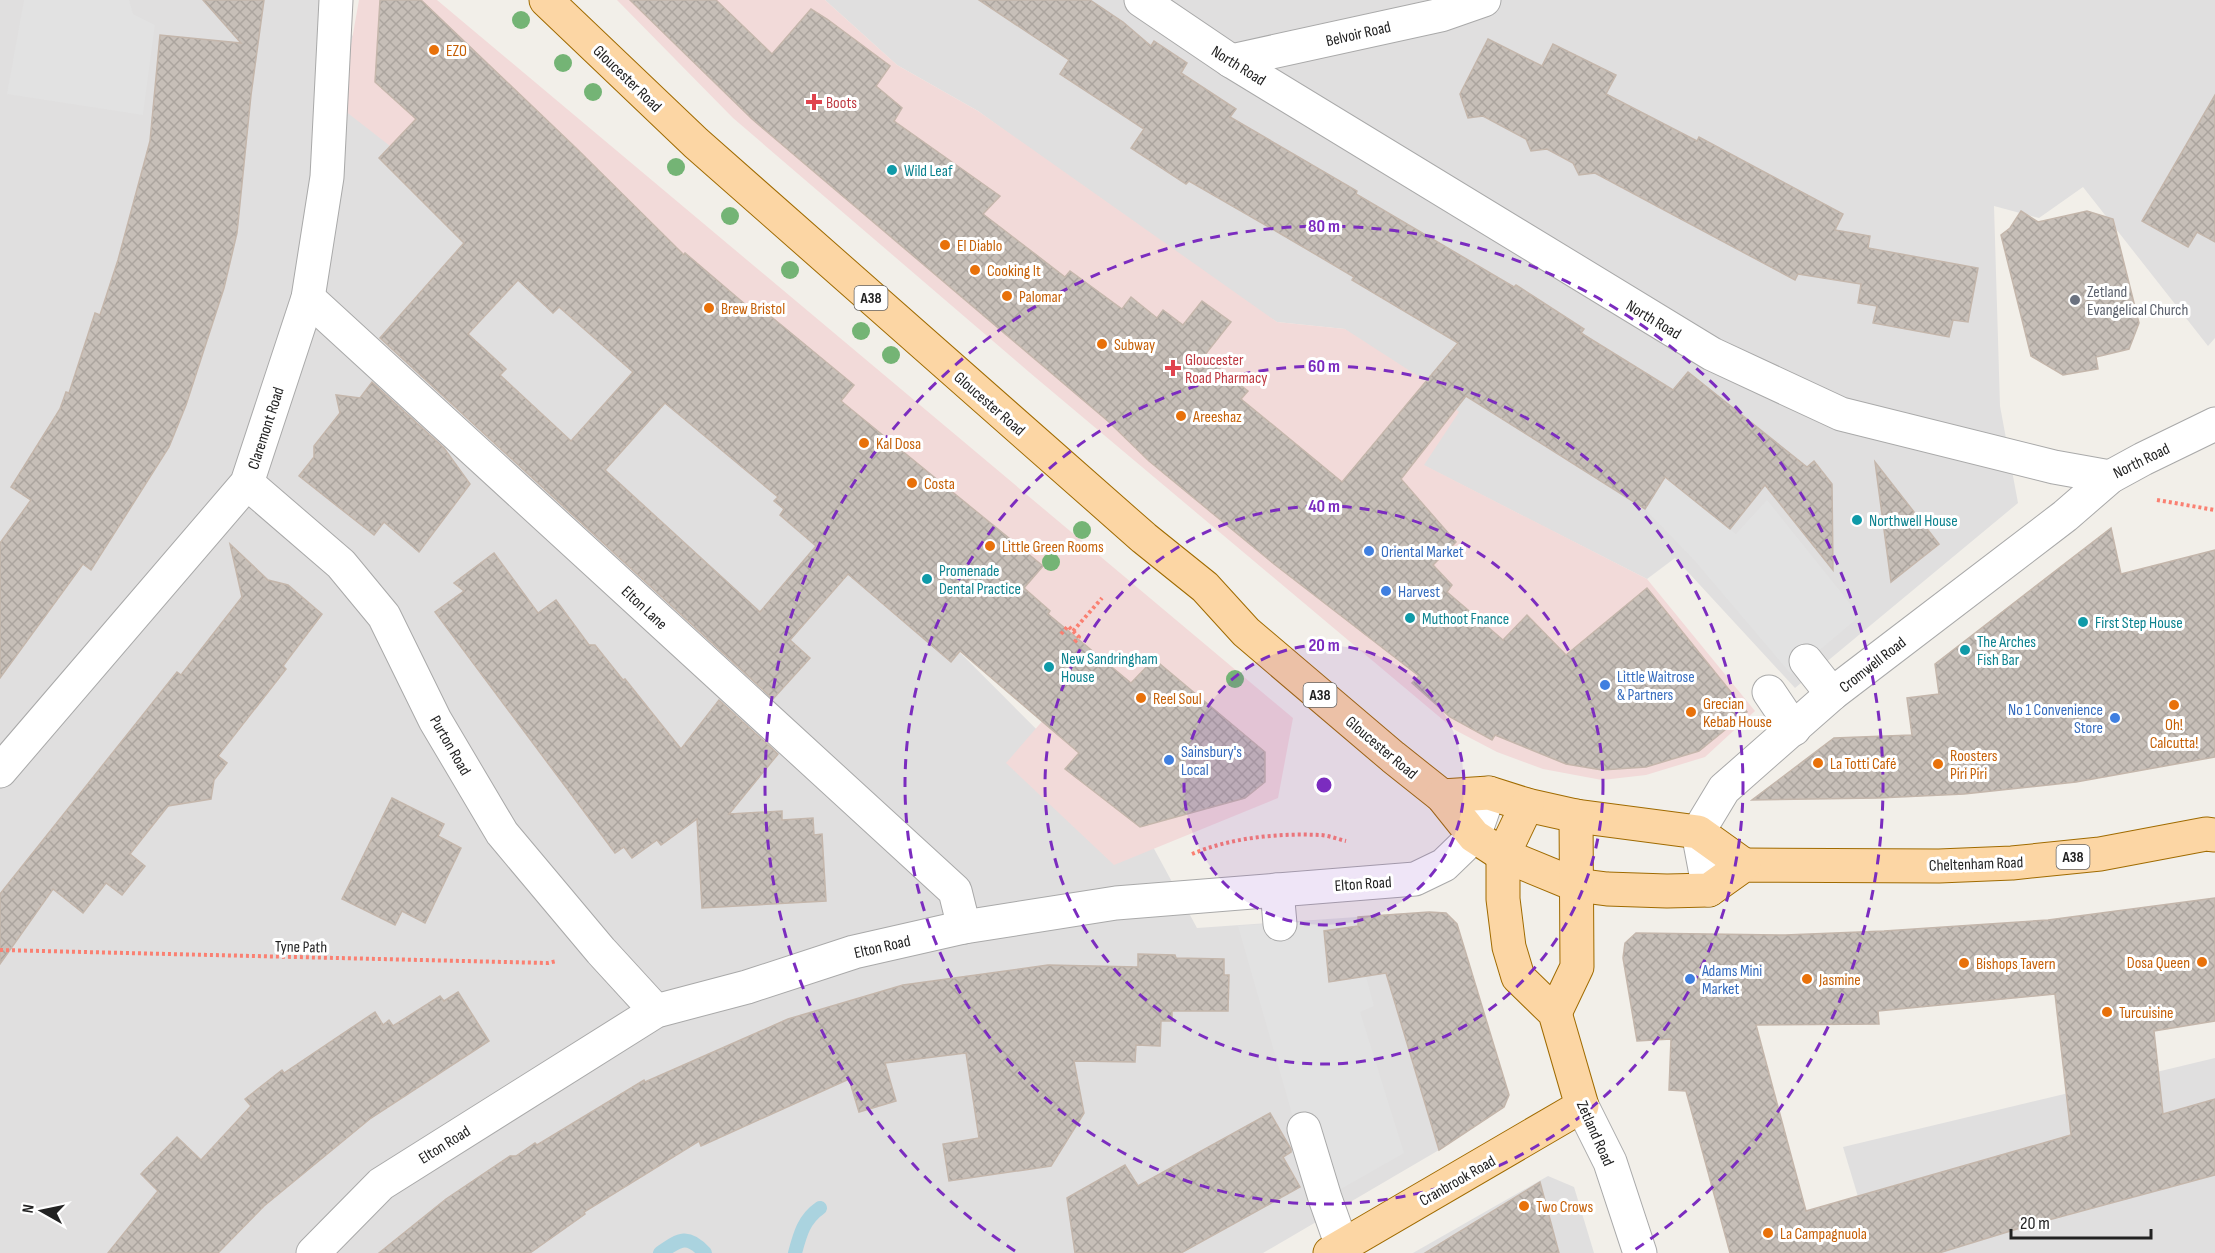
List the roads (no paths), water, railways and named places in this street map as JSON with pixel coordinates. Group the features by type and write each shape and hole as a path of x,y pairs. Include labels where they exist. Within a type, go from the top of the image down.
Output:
{"main road":[{"name":"Gloucester Road","path":"546,0 696,143 1144,538 1205,587 1246,632 1442,796 1474,836 1503,855"},
{"path":"1442,796 1489,793 1575,816 1698,832 1744,865 1709,890"},
{"name":"Zetland Road","path":"1527,805 1503,855 1503,899 1509,947 1518,977 1555,1013 1582,1106"},
{"path":"1555,1013 1577,967 1575,816"},
{"name":"Cheltenham Road","path":"1744,865 1939,866 2013,862 2100,854 2212,832"},
{"name":"A38","path":"1503,855 1576,885 1607,889 1709,890"},
{"name":"Cranbrook Road","path":"1336,1250 1582,1106"}],"street":[{"name":"Claremont Road","path":"0,771 247,483 308,298 327,177 336,0"},
{"name":"North Road","path":"1141,0 1231,61 1712,354 1841,414 2054,467 2110,477 2215,424"},
{"name":"Belvoir Road","path":"1231,61 1441,15 1484,0"},
{"name":"Elton Lane","path":"308,298 955,891 964,927"},
{"name":"Cromwell Road","path":"1698,832 1725,789 1832,694 2065,516 2110,477"},
{"name":"Purton Road","path":"247,483 341,564 384,616 435,720 501,833 601,951 656,1011"},
{"path":"1806,661 1832,694"},
{"path":"1769,692 1794,729"},
{"name":"Elton Road","path":"313,1253 381,1184 656,1011 747,987 854,952 964,927 1116,903 1415,879 1443,865 1474,836 1489,793"},
{"path":"1698,832 1709,890"},
{"path":"1277,890 1280,924"},
{"name":"Zetland Road","path":"1582,1106 1610,1162 1640,1253"},
{"path":"1304,1129 1324,1183 1336,1250"}],"waterway":[{"path":"795,1253 806,1222 820,1208"},
{"path":"660,1253 683,1241 693,1243 705,1253"}],"place":[{"name":"EZO","path":"434,50"},
{"name":"Boots","path":"814,102"},
{"name":"Wild Leaf","path":"892,170"},
{"name":"El Diablo","path":"945,245"},
{"name":"Cooking It","path":"975,270"},
{"name":"Palomar","path":"1007,296"},
{"name":"Zetland Evangelical Church","path":"2075,300"},
{"name":"Brew Bristol","path":"709,308"},
{"name":"Subway","path":"1102,344"},
{"name":"Gloucester Road Pharmacy","path":"1173,368"},
{"name":"Areeshaz","path":"1181,416"},
{"name":"Kal Dosa","path":"864,443"},
{"name":"Costa","path":"912,483"},
{"name":"Northwell House","path":"1857,520"},
{"name":"Little Green Rooms","path":"990,546"},
{"name":"Oriental Market","path":"1369,551"},
{"name":"Promenade Dental Practice","path":"927,579"},
{"name":"Harvest","path":"1386,591"},
{"name":"Muthoot Fnance","path":"1410,618"},
{"name":"First Step House","path":"2083,622"},
{"name":"The Arches Fish Bar","path":"1965,650"},
{"name":"New Sandringham House","path":"1049,667"},
{"name":"Little Waitrose & Partners","path":"1605,685"},
{"name":"Reel Soul","path":"1141,698"},
{"name":"Oh! Calcutta!","path":"2174,705"},
{"name":"Grecian Kebab House","path":"1691,712"},
{"name":"No 1 Convenience Store","path":"2115,718"},
{"name":"Sainsbury's Local","path":"1169,760"},
{"name":"La Totti Café","path":"1818,763"},
{"name":"Roosters Piri Piri","path":"1938,764"},
{"name":"Dosa Queen","path":"2202,962"},
{"name":"Bishops Tavern","path":"1964,963"},
{"name":"Adams Mini Market","path":"1690,979"},
{"name":"Jasmine","path":"1807,979"},
{"name":"Turcuisine","path":"2107,1012"},
{"name":"Two Crows","path":"1524,1206"},
{"name":"La Campagnuola","path":"1768,1233"}]}
